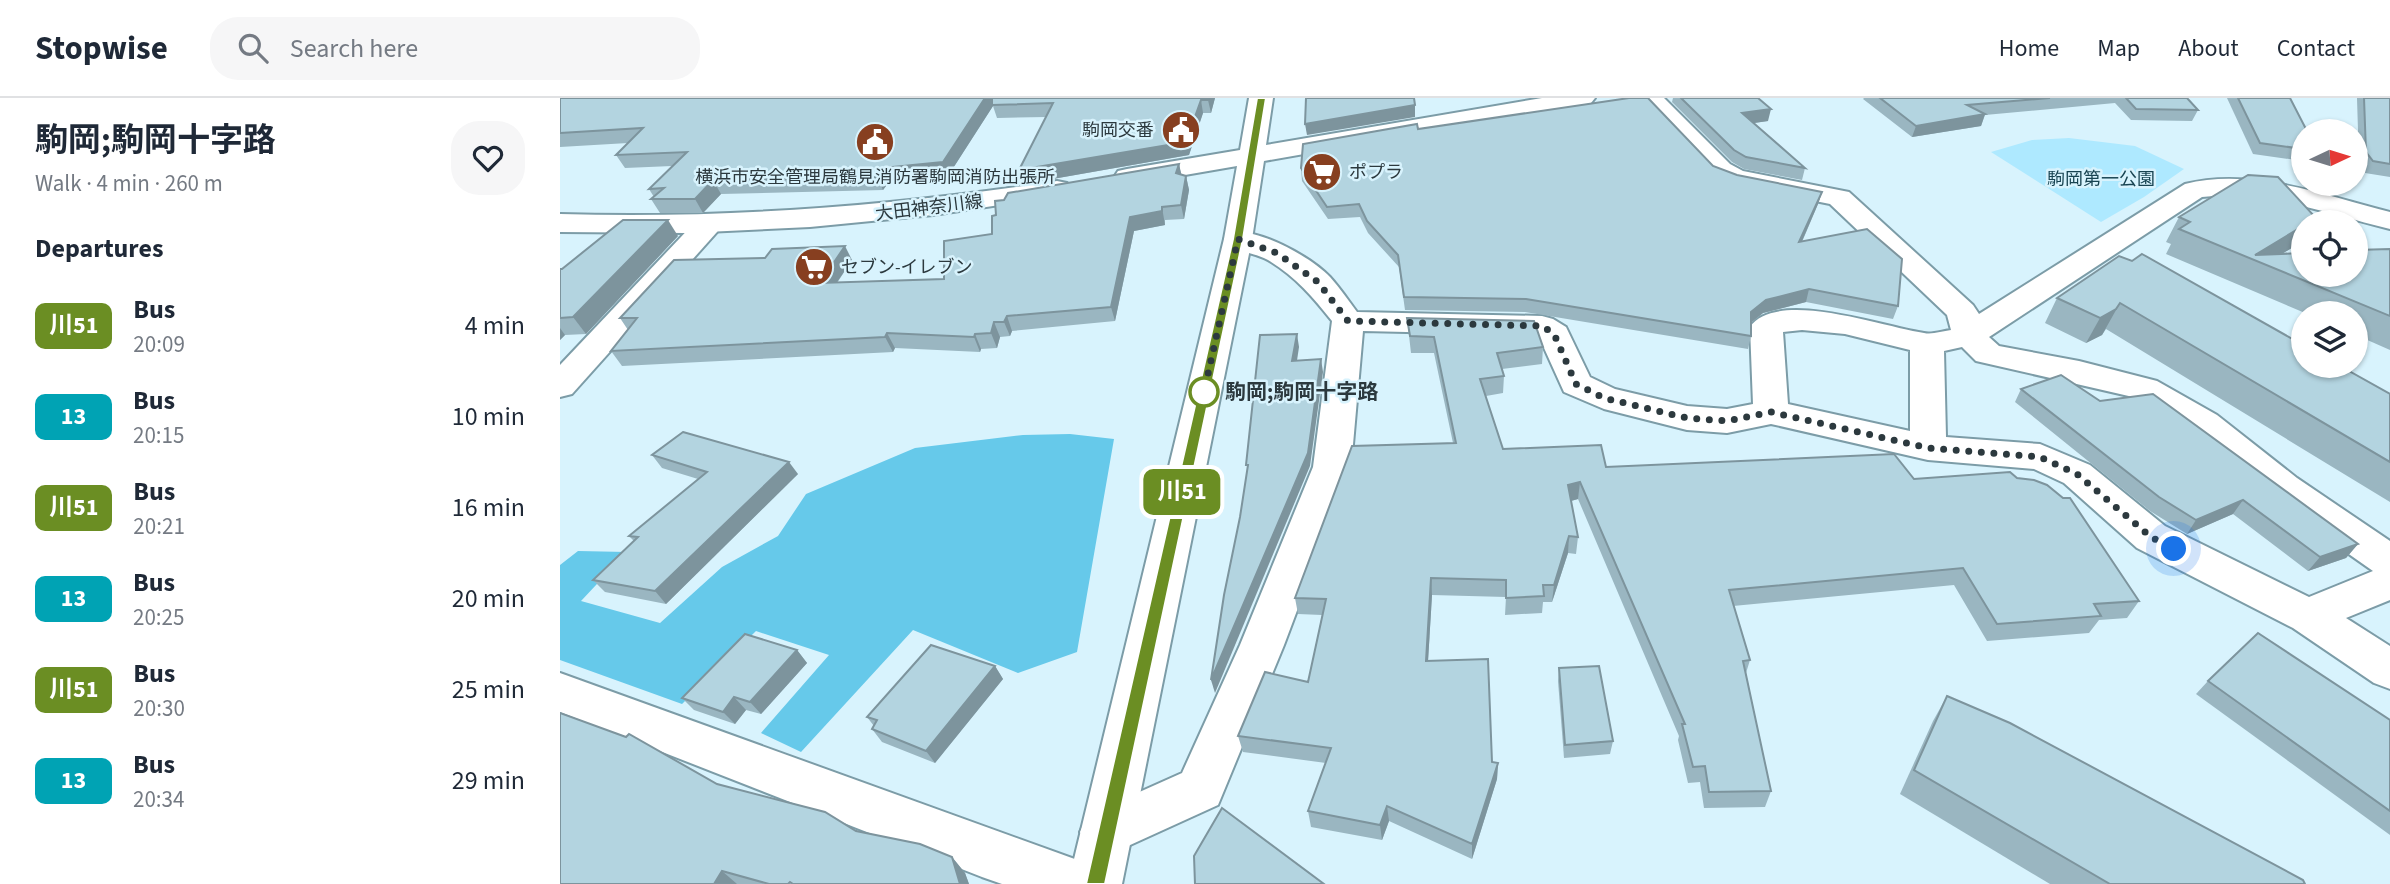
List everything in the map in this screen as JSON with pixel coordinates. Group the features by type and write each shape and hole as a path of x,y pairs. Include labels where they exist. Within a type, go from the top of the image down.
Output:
{"street":[{"path":"1096,884 1238,239 1261,98"},
{"name":"大田神奈川線","path":"560,223 707,226 836,219 965,204 1583,98"},
{"path":"1651,98 1721,170 1735,177 1839,198 1962,312 1969,336 1988,354 2079,372 2145,389 2204,423 2283,488 2390,562"},
{"path":"1771,412 1766,327 1778,321 1808,318 1927,344 1969,336 2002,312 2194,190 2226,186 2260,190 2390,221"},
{"path":"560,386 707,226"},
{"path":"1106,832 1200,789 1262,645 1332,467 1348,321 1318,282 1277,253 1238,239"},
{"path":"1348,321 1542,326 1554,334 1576,384 1604,398 1687,418 1727,421 1771,412 1928,448 2040,457 2077,474 2151,537 2308,616 2390,670"},
{"path":"1927,344 1928,448"},
{"path":"2308,616 2390,582"},
{"path":"560,692 982,852 1075,884"}],"green space":[{"name":"駒岡第一公園","path":"2069,138 2135,146 2184,169 2101,222 1991,152 2032,140"}],"shaded area":[{"path":"1070,434 1114,439 1077,652 1018,673 913,630 801,752 761,733 829,655 756,631 682,704 560,660 560,565 578,551 627,552 581,601 660,623 722,567 778,536 806,494 915,448 1023,435"}],"building":[{"path":"560,98 985,98 943,162 883,168 877,177 713,180 695,199 651,199 664,188 649,189 687,152 616,155 643,128 560,133"},
{"path":"992,98 1209,98 1201,100 1186,142 1019,170 1053,103 992,105"},
{"path":"1306,98 1414,98 1415,105 1305,124"},
{"path":"1629,98 1648,98 1713,166 1737,175 1822,192 1799,242 1867,229 1902,259 1898,306 1809,289 1766,300 1751,312 1751,336 1526,299 1404,297 1398,255 1367,221 1359,204 1327,207 1301,168 1303,144 1417,124 1418,129"},
{"path":"1681,98 1758,98 1771,109 1742,113 1805,168 1746,157 1734,150"},
{"path":"1880,98 2050,98 1967,105 1985,114 1916,126"},
{"path":"2126,98 2187,98 2198,110 2136,109"},
{"path":"2238,98 2290,98 2301,119 2291,119 2291,147 2260,143"},
{"path":"2364,98 2390,98 2390,164 2373,161 2368,155 2368,119 2365,119"},
{"path":"1179,164 1176,173 1186,176 1181,205 1162,207 1162,211 1130,217 1111,307 1007,316 1004,322 994,322 991,333 975,334 974,337 887,333 885,337 611,351 637,318 620,318 674,260 765,258 772,249 845,246 820,283 944,279 944,241 992,234 992,216 996,215 995,201 1004,200 1008,193"},
{"path":"2248,175 2278,177 2291,191 2291,196 2296,196 2309,210 2291,210 2291,233 2255,255 2291,254 2291,275 2179,229 2190,222 2179,217"},
{"path":"623,220 668,220 573,317 560,318 560,269"},
{"path":"2390,249 2390,316 2368,307 2368,301 2354,301 2320,287 2368,287 2368,250"},
{"path":"2142,254 2291,338 2291,378 2361,378 2390,394 2390,462 2120,303 2116,309 2100,318 2057,298 2119,256 2132,261"},
{"path":"1407,318 1534,321 1543,347 1497,353 1504,376 1480,379 1503,449 1601,445 1606,467 1894,454 1914,479 2010,472 2017,478 2047,485 2063,498 2070,498 2139,601 2094,604 2101,616 1997,624 1963,568 1729,590 1750,660 1743,661 1771,791 1709,792 1705,766 1693,767 1682,724 1685,724 1580,482 1568,485 1578,537 1569,536 1554,585 1543,585 1544,596 1506,598 1506,580 1431,578 1426,661 1488,659 1492,762 1498,763 1472,844 1387,806 1380,825 1308,811 1331,748 1238,736 1265,672 1308,682 1326,599 1295,598 1352,446 1456,443 1434,337 1410,336"},
{"path":"1297,334 1292,361 1321,359 1308,453 1211,680 1248,465 1260,335"},
{"path":"2061,375 2100,401 2153,394 2358,544 2320,557 2243,500 2196,520 2159,497 2021,389"},
{"path":"683,432 789,462 655,591 593,580 638,537 629,536 707,472 652,455"},
{"path":"2258,633 2390,720 2390,811 2208,681"},
{"path":"745,634 797,650 750,702 734,697 723,712 682,698"},
{"path":"931,645 995,666 926,751 872,729 877,720 867,717"},
{"path":"1599,666 1613,741 1565,745 1559,668"},
{"path":"1947,696 2010,723 2303,880 2305,884 2110,884 1914,770"},
{"path":"560,713 626,737 629,734 717,784 825,812 856,831 920,844 952,857 960,884 769,884 722,871 714,884 560,884"},
{"path":"1222,808 1324,884 1195,884 1194,856"}],"bus line":[{"name":"川51","path":"1095,884 1238,239 1261,98"}],"place":[{"name":"駒岡交番","path":"1181,130"},
{"name":"横浜市安全管理局鶴見消防署駒岡消防出張所","path":"875,142"},
{"name":"ポプラ","path":"1322,172"},
{"name":"セブン-イレブン","path":"814,267"},
{"name":"駒岡;駒岡十字路","path":"1204,392"}],"route":[{"path":"1204,392 1202,401 1238,239 1277,253 1318,282 1348,321 1542,326 1554,334 1576,384 1604,398 1687,418 1727,421 1771,412 1928,448 2040,457 2077,474 2151,537 2174,549"}]}
